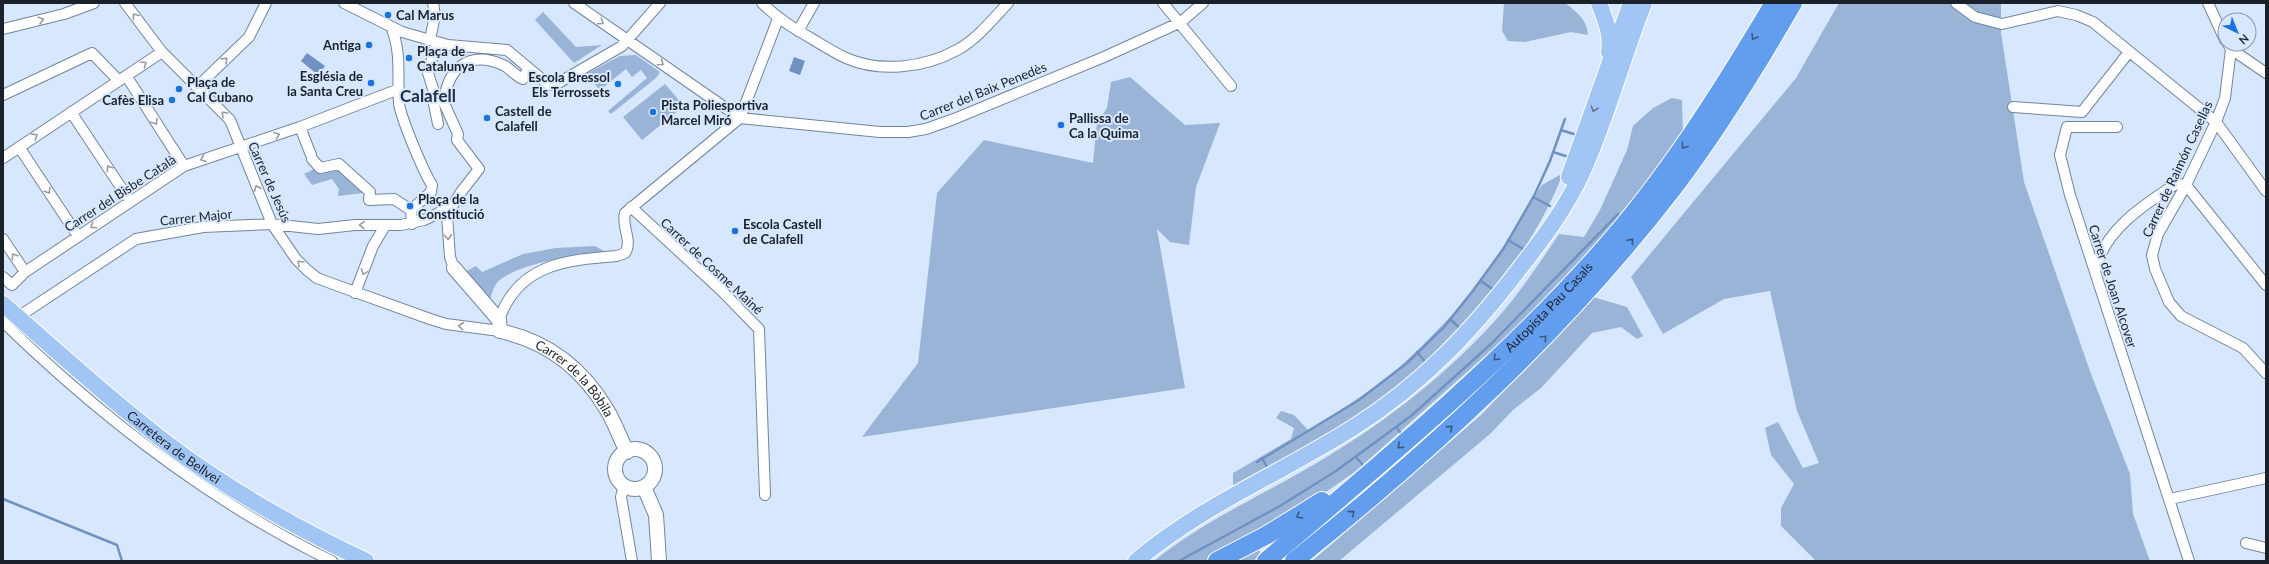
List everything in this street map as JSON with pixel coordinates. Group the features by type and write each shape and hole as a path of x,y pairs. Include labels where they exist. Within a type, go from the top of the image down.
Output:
{"highway":[{"name":"Autopista Pau Casals","path":"1266,561 1379,465 1489,366 1600,252 1693,132 1732,74 1774,3"},
{"name":"Autopista Pau Casals","path":"1294,561 1413,461 1501,381 1576,304 1622,252 1674,187 1746,81 1792,3"},
{"path":"1217,561 1299,516 1355,477 1379,465"},
{"path":"1300,561 1322,538"}],"main road":[{"path":"1599,3 1608,24 1611,42 1606,72"},
{"path":"1520,268 1556,206 1567,181 1631,3"},
{"path":"1615,87 1615,70 1621,46 1636,3"},
{"path":"1136,561 1189,522 1327,444 1375,413 1430,370 1474,326 1553,226 1570,197 1593,148 1644,3"},
{"name":"Carretera de Bellvei","path":"3,304 10,320 180,452 263,507 325,542 366,561"}],"street":[{"path":"3,30 64,14 94,3"},
{"name":"Carrer de Jesús","path":"126,3 162,52 230,120 240,148 272,224 296,259 307,270 317,278 355,293 446,324 499,325"},
{"path":"197,87 249,37 266,3"},
{"path":"344,3 382,21 391,27 434,41 507,50 550,86 628,41 660,3"},
{"path":"433,3 435,15 434,41 428,73 435,95 434,104 438,124"},
{"name":"Carrer del Baix Penedès","path":"574,3 740,118 880,132 908,132 926,129 1104,57 1181,22 1203,3"},
{"path":"762,3 778,19 846,58 880,66 909,65 938,59 958,49 976,36 1008,3"},
{"path":"798,31 814,3"},
{"path":"1163,3 1181,22 1231,86"},
{"path":"1956,3 1975,16 2002,24 2058,11 2076,14 2093,22 2216,122 2266,192"},
{"path":"2208,3 2217,21"},
{"path":"499,325 502,311 523,280 540,270 564,262 617,256 625,253 628,244 622,221 624,213 740,118 778,19"},
{"path":"391,27 397,42 400,110 432,185 430,192 411,210"},
{"path":"3,158 162,52"},
{"path":"2013,107 2082,112 2129,52"},
{"name":"Carrer de Raimón Casellas","path":"2228,52 2225,98 2216,122 2186,185 2158,234 2152,255 2155,269 2169,302 2181,316 2243,348 2266,373"},
{"path":"2238,52 2266,73"},
{"path":"3,95 92,53 123,79 184,166"},
{"path":"499,325 454,268 450,257 447,215 461,192 479,171 478,167 457,140 458,134 444,102 447,85 453,71 469,61 485,61 504,65 514,75 523,79 528,69"},
{"name":"Carrer del Bisbe Català","path":"3,277 12,285 25,272 184,166 233,148 240,148 300,127 399,89"},
{"path":"434,104 444,102"},
{"path":"71,112 130,201"},
{"path":"300,127 312,157 320,168 339,164 370,192 368,200 394,199 411,210"},
{"name":"Carrer de Joan Alcover","path":"2117,127 2067,127 2060,155 2070,195 2094,273 2170,499 2189,561"},
{"path":"19,147 78,236"},
{"path":"2094,273 2097,259 2112,236 2131,216 2176,184 2186,185 2266,286"},
{"path":"411,210 412,224 452,207"},
{"name":"Carrer de Cosme Mainé","path":"631,207 722,291 759,329 765,495"},
{"name":"Carrer Major","path":"10,320 136,239 203,227 272,224 318,229 355,225 384,226 412,224"},
{"path":"355,293 374,246 384,226"},
{"path":"3,239 25,272"},
{"path":"10,320 90,402 155,452 242,512 332,561"},
{"name":"Carrer de la Bòbila","path":"499,325 554,352 586,380 608,412 627,452"},
{"path":"636,449 642,451 650,456 654,462 654,476 644,487 635,489 624,485 617,476 615,469 618,460 627,452 636,449"},
{"path":"2170,499 2266,478"},
{"path":"624,485 621,497 632,561"},
{"path":"644,487 656,515 659,561"},
{"path":"2246,543 2266,548"}],"shaded area":[{"path":"1504,3 1565,3 1584,21 1588,35 1571,32 1525,42 1508,41 1502,31"},
{"path":"1839,3 2001,3 2001,33 2024,182 2091,374 2130,474 2133,514 2150,561 1816,561 1781,526 1781,508 1794,484 1771,455 1765,428 1778,422 1803,468 1819,463 1797,411 1770,291 1724,299 1663,334 1631,277 1796,78"},
{"path":"543,12 576,47 602,45 574,63 535,20"},
{"path":"307,53 325,66 318,75 301,61"},
{"path":"636,55 660,72 656,78 611,114 608,111 647,78 641,70 632,77 626,69 600,90 586,74 620,56"},
{"path":"794,57 805,61 800,75 789,71"},
{"path":"1130,77 1185,125 1220,123 1196,187 1189,245 1170,242 1157,229 1185,388 862,437 918,363 937,193 984,140 1093,163 1097,123 1107,108 1111,82"},
{"name":"Pista Poliesportiva Marcel Miró","path":"665,84 684,106 642,140 623,117"},
{"path":"1672,98 1682,100 1683,133 1656,171 1581,265 1523,322 1356,471 1300,510 1260,534 1260,555 1253,561 1154,561 1192,533 1295,476 1363,434 1408,401 1452,364 1501,314 1559,234 1584,237 1600,210 1627,150 1633,126 1653,108"},
{"path":"314,169 321,174 334,170 339,171 349,178 363,193 338,196 339,189 332,179 312,185 304,174"},
{"path":"1563,173 1549,205 1532,236 1512,266 1491,295 1442,348 1416,372 1371,408 1313,444 1233,487 1233,473 1291,439 1294,428 1276,418 1281,411 1294,415 1308,430 1314,428 1388,378 1422,346 1452,315 1489,269 1542,185"},
{"path":"595,246 606,252 547,261 516,271 504,277 496,284 489,302 463,273 476,266 482,272 523,254 556,248"},
{"path":"1593,297 1627,307 1643,336 1637,339 1621,327 1592,333 1541,388 1513,410 1490,434 1339,561 1312,561 1481,415"}],"waterway":[{"path":"1257,462 1359,400 1407,363 1444,327 1504,248 1535,194 1550,161 1565,119"},
{"path":"1561,130 1577,135"},
{"path":"1553,152 1569,157"},
{"path":"1533,197 1550,206"},
{"path":"1179,561 1280,506 1336,471 1411,416 1491,344 1618,214"},
{"path":"1508,240 1525,250"},
{"path":"1481,281 1495,291"},
{"path":"1450,319 1462,330"},
{"path":"1417,352 1427,364"},
{"path":"1396,427 1400,432"},
{"path":"1356,457 1362,464"},
{"path":"1262,458 1268,469"},
{"path":"3,499 117,545 122,561"}],"place":[{"name":"Cal Marus","path":"388,15"},
{"name":"Antiga","path":"369,45"},
{"name":"Plaça de Catalunya","path":"409,58"},
{"name":"Església de la Santa Creu","path":"371,83"},
{"name":"Escola Bressol Els Terrossets","path":"618,84"},
{"name":"Plaça de Cal Cubano","path":"179,89"},
{"name":"Cafès Elisa","path":"172,100"},
{"name":"Pista Poliesportiva Marcel Miró","path":"653,112"},
{"name":"Castell de Calafell","path":"487,118"},
{"name":"Pallissa de Ca la Quima","path":"1061,125"},
{"name":"Plaça de la Constitució","path":"410,206"},
{"name":"Escola Castell de Calafell","path":"735,231"}],"district":[{"name":"Calafell","path":"428,95"}]}
